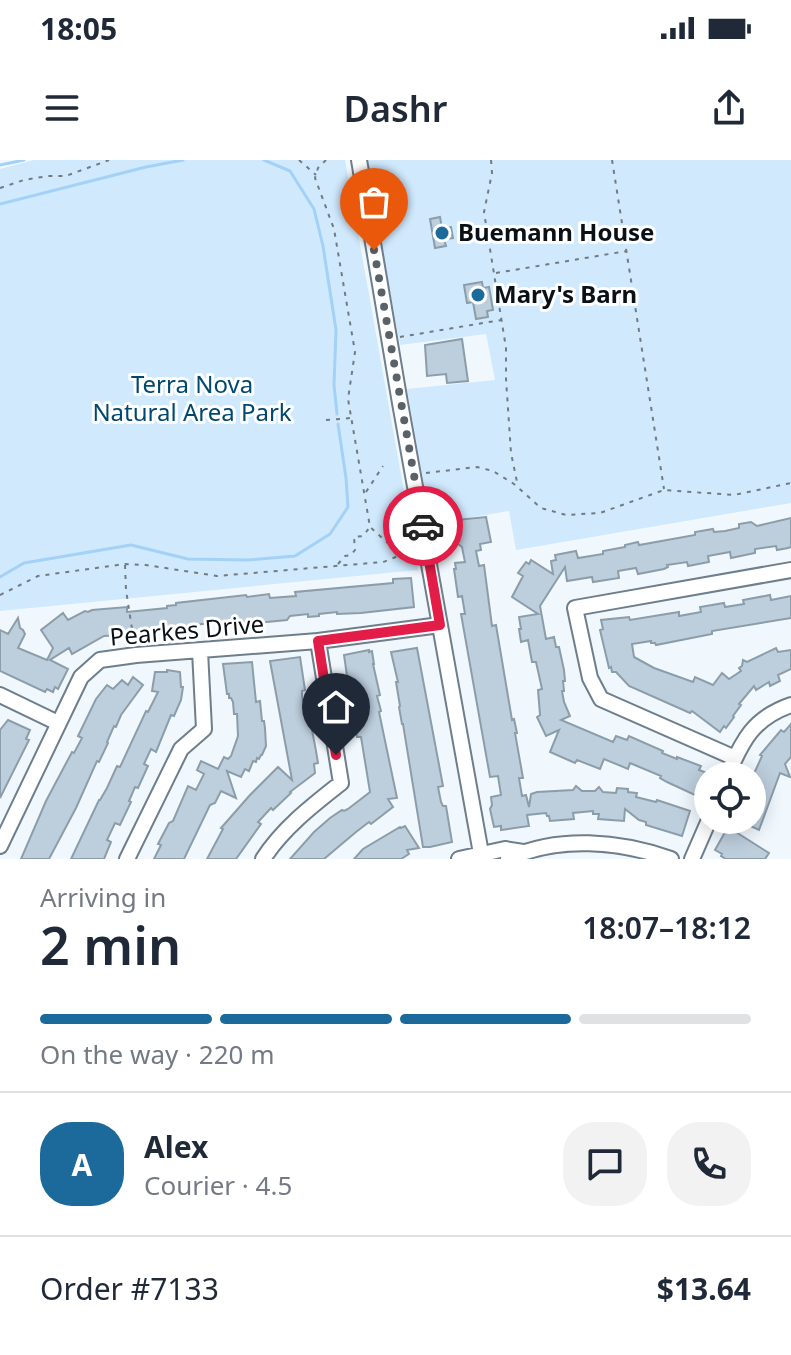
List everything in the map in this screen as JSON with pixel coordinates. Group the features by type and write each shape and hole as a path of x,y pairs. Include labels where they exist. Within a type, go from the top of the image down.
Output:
{"street":[{"path":"359,160 481,857"},
{"path":"735,758 601,699 590,678 575,608 791,570"},
{"name":"Pearkes Drive","path":"0,846 81,677 100,660 318,641 440,625"},
{"path":"263,859 307,809 341,783 318,641"},
{"path":"127,859 181,749 204,729 200,651"},
{"path":"0,695 58,723"},
{"path":"733,762 748,733 776,710 791,705"},
{"path":"692,859 703,834"},
{"path":"508,859 523,852 570,844 641,849 671,859"},
{"path":"459,859 481,857 505,849 523,852"}],"path":[{"path":"0,188 24,180 66,176 109,160"},
{"path":"299,160 316,175"},
{"path":"326,160 318,168 315,178 334,229 355,352 348,399 370,527 390,545 406,552 419,553"},
{"path":"491,160 492,173 484,212 506,348 511,453 517,482 514,484"},
{"path":"612,160 664,490"},
{"path":"494,273 627,251"},
{"path":"390,339 502,320"},
{"path":"326,420 351,418"},
{"path":"365,494 383,466"},
{"path":"413,475 477,467 493,471 514,484 541,508 566,515 600,513 664,490 734,495 791,483"},
{"path":"337,565 355,550 354,537 363,536 370,527"},
{"path":"0,595 38,576 125,564 217,576 383,562 406,552"},
{"path":"125,564 136,655"}],"green space":[{"name":"Terra Nova Natural Area Park","path":"34,160 345,160 418,570 0,611 0,169"},
{"path":"366,160 791,160 791,503 516,550 509,511 431,524 407,389 495,380 486,334 400,345"}],"building":[{"name":"Buemann House","path":"440,217 442,228 451,227 453,238 444,239 446,246 435,248 430,219"},
{"name":"Mary's Barn","path":"482,282 483,288 489,287 493,310 487,311 488,317 476,319 473,302 467,303 464,285"},
{"path":"462,339 468,381 447,383 446,374 427,376 425,345"},
{"path":"486,517 491,542 480,544 481,550 476,551 479,566 484,565 492,626 496,625 512,720 517,733 523,778 519,778 522,796 526,795 529,807 531,794 537,792 573,790 576,786 582,791 595,791 599,787 603,792 616,793 617,788 628,789 628,792 637,793 636,797 690,811 682,836 646,825 625,809 624,821 598,819 599,814 593,814 593,811 573,813 574,819 550,821 546,813 527,815 529,826 501,830 501,826 494,827 491,797 501,795 498,776 490,777 461,614 465,614 462,596 458,597 454,569 455,563 465,562 457,540 457,520"},
{"path":"791,518 791,547 755,549 755,553 731,558 730,552 708,556 709,562 688,566 687,562 667,565 664,569 638,574 636,568 618,571 619,578 593,582 592,577 567,581 565,567 540,606 546,639 554,637 564,670 562,691 570,716 561,720 613,742 616,736 627,740 629,736 662,753 694,763 694,795 630,763 628,769 604,759 600,769 550,752 559,730 546,736 537,717 540,715 538,690 542,689 528,640 521,642 519,629 519,617 538,614 512,597 523,576 518,573 526,562 529,564 531,560 553,574 551,561 556,560 555,555 576,551 578,558 603,554 603,551 638,542 639,545 713,529 714,532 725,531 751,522 757,526"},
{"path":"411,578 414,607 308,617 308,614 290,616 287,620 237,625 234,621 218,622 195,625 195,629 156,629 147,634 104,636 72,654 69,648 50,660 68,669 58,689 55,687 53,692 47,689 45,692 0,671 0,630 8,634 18,618 25,634 18,648 47,660 53,648 41,630 63,613 68,620 92,610 127,607 127,612 246,595 269,594 270,598 296,596 295,592 393,583 393,579"},
{"path":"770,595 771,600 791,596 791,618 712,631 712,634 656,645 651,641 632,644 634,657 654,668 693,682 695,677 713,685 722,673 729,679 741,671 739,668 743,660 747,662 776,648 778,652 791,650 791,669 778,675 780,681 770,686 769,682 756,690 754,686 739,704 726,728 724,726 720,732 692,711 690,713 629,686 609,668 600,630 603,629 601,620 629,617 630,620 679,612 679,616 701,612 700,607 744,604 743,600"},
{"path":"417,648 443,786 438,787 441,802 446,806 452,842 430,847 423,847 391,652"},
{"path":"372,651 380,695 377,696 379,712 397,798 388,799 393,807 371,824 369,822 324,859 290,859 330,818 370,792 361,737 357,737 355,727 354,694 352,689 349,690 344,655"},
{"path":"300,657 305,715 309,714 318,763 314,764 315,773 258,822 261,824 236,859 207,859 221,828 278,767 292,780 270,661"},
{"path":"252,662 256,702 260,701 265,728 266,746 262,755 256,762 253,761 249,771 245,769 241,777 227,771 236,798 221,791 215,803 210,805 184,859 154,859 161,845 158,844 173,821 188,786 196,790 204,774 197,770 201,761 218,769 224,757 228,759 231,756 238,736 237,714 234,714 233,702 227,694 223,664"},
{"path":"155,672 180,672 183,687 181,700 174,716 171,715 156,752 151,749 144,764 148,766 138,788 135,787 120,825 115,823 107,840 111,842 104,859 71,859 99,800 117,766 120,767 158,692 152,691"},
{"path":"133,677 143,685 114,726 49,859 21,859 46,801 82,738 78,736 96,699 107,685 113,689 122,680 128,685"},
{"path":"8,720 30,730 26,739 29,740 0,798 0,730"},
{"path":"791,724 791,757 785,764 790,777 780,773 766,811 766,762 759,762 760,755 781,730 784,732"},
{"path":"405,826 419,848 407,850 409,854 401,859 354,859 363,849"},
{"path":"724,834 739,834 769,853 765,859 726,859 715,850"}],"waterway":[{"path":"0,165 24,160"},
{"path":"0,204 183,160"},
{"path":"264,160 290,171 314,209 336,330 334,385 337,414"},
{"path":"0,577 24,563 131,545 188,559 248,560 295,556 330,534 348,507 338,424"}],"way so far":[{"path":"374,250 423,526"}],"place":[{"name":"Buemann House","path":"442,233"},
{"name":"Mary's Barn","path":"478,295"}],"route":[{"path":"336,755 318,641 440,625 423,526"}]}
